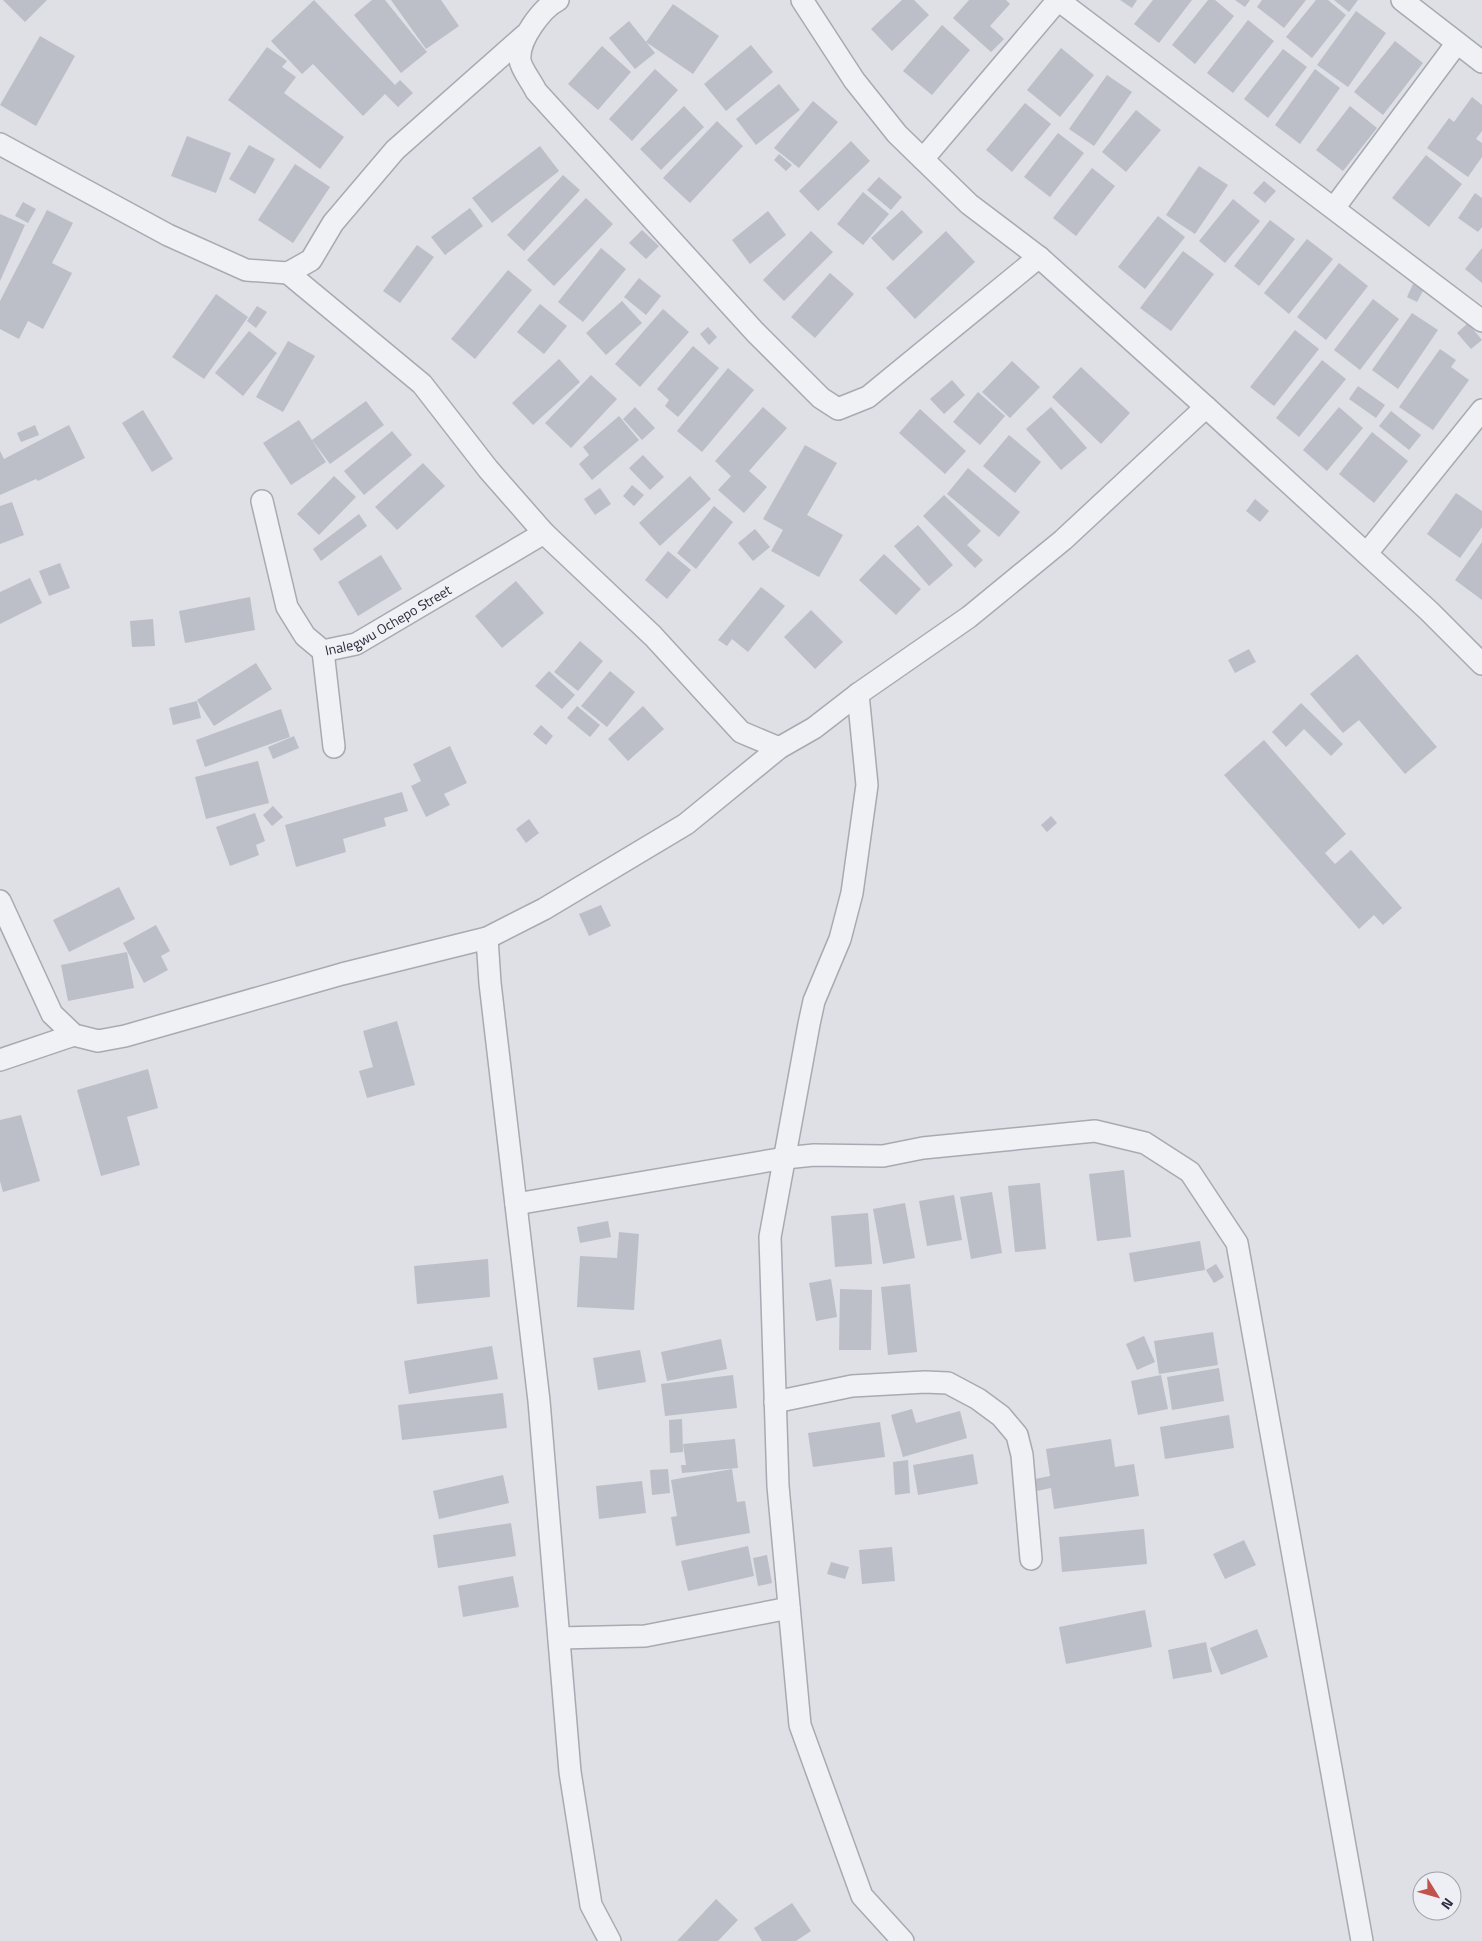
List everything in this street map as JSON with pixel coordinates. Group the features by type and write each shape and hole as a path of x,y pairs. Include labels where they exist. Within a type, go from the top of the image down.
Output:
{"street":[{"path":"288,274 311,260 333,223 395,150 525,35 549,4 558,0"},
{"path":"802,0 854,80 897,134 969,204 1039,257 1206,407 1430,611 1482,664"},
{"path":"923,159 1058,0 1482,321"},
{"path":"1402,0 1482,62"},
{"path":"525,35 520,60 536,91 755,332 820,398 838,409 868,397 1039,257"},
{"path":"1334,208 1457,43"},
{"path":"0,144 168,235 246,270 288,274 422,384 488,469 544,533 653,636 741,732 779,748"},
{"path":"0,1060 74,1036 98,1041 125,1036 342,974 487,938 544,909 686,824 779,748 814,728 858,694 969,618 1062,540 1206,407"},
{"path":"1367,553 1482,410"},
{"name":"Inalegwu Ochepo Street","path":"262,501 287,607 305,636 322,652 356,644 544,533"},
{"path":"322,652 334,747"},
{"path":"858,694 868,785 852,893 840,939 814,1001 770,1237 774,1402 778,1486 800,1725 862,1896 903,1941"},
{"path":"0,901 52,1014 74,1036"},
{"path":"487,938 490,983 539,1401 570,1772 591,1905 610,1941"},
{"path":"516,1204 785,1158 814,1155 883,1156 923,1148 1095,1131 1145,1143 1190,1172 1236,1242 1362,1941"},
{"path":"774,1402 852,1386 925,1382 948,1383 978,1398 1001,1416 1017,1435 1022,1455 1031,1559"},
{"path":"559,1638 645,1636 789,1608"}],"building":[{"path":"3,0 47,0 25,22"},
{"path":"314,0 395,85 400,80 413,93 398,107 385,94 363,116 313,64 302,74 271,41"},
{"path":"372,0 385,0 427,52 401,73 354,15"},
{"path":"391,0 441,0 459,26 426,49"},
{"path":"902,0 914,0 929,15 892,51 871,29"},
{"path":"969,0 1006,0 1010,4 990,26 1004,39 991,52 953,18"},
{"path":"1120,0 1137,0 1132,8"},
{"path":"1153,0 1192,0 1159,43 1134,24"},
{"path":"1208,0 1215,0 1234,16 1195,64 1172,45"},
{"path":"1235,0 1250,0 1245,7"},
{"path":"1262,0 1306,0 1284,28 1257,7"},
{"path":"1316,0 1328,0 1346,15 1312,58 1286,37"},
{"path":"1334,0 1358,0 1349,12"},
{"path":"673,4 719,36 693,74 646,42"},
{"path":"1356,11 1386,33 1348,87 1317,65"},
{"path":"1248,20 1274,41 1233,93 1207,73"},
{"path":"629,21 655,53 635,69 609,38"},
{"path":"942,25 970,50 932,95 903,71"},
{"path":"40,36 75,56 36,126 0,105"},
{"path":"1395,41 1423,63 1383,115 1354,92"},
{"path":"751,45 773,72 726,111 704,84"},
{"path":"602,46 631,72 598,110 568,84"},
{"path":"267,47 287,61 282,67 296,77 284,93 344,137 320,169 228,100"},
{"path":"1061,48 1094,75 1060,117 1027,90"},
{"path":"1283,49 1307,67 1268,118 1244,99"},
{"path":"655,69 678,90 632,141 609,119"},
{"path":"1315,69 1340,88 1300,144 1275,125"},
{"path":"1107,75 1132,92 1094,146 1069,129"},
{"path":"779,84 800,110 756,145 736,119"},
{"path":"1472,97 1482,105 1482,131 1476,139 1482,143 1482,157 1468,177 1427,148 1449,118 1454,122"},
{"path":"813,101 838,122 799,168 774,148"},
{"path":"1025,103 1051,124 1012,172 986,150"},
{"path":"684,106 704,127 661,170 640,149"},
{"path":"1350,106 1377,128 1343,171 1316,150"},
{"path":"1136,110 1161,130 1126,172 1102,152"},
{"path":"717,121 743,146 690,203 663,178"},
{"path":"1058,133 1084,153 1050,197 1024,177"},
{"path":"187,136 231,153 216,193 171,176"},
{"path":"851,141 870,161 818,211 799,191"},
{"path":"249,145 275,159 255,194 229,179"},
{"path":"540,146 559,171 492,223 472,198"},
{"path":"779,154 792,165 786,171 774,160"},
{"path":"1426,155 1462,184 1429,227 1392,198"},
{"path":"295,164 330,187 293,243 258,220"},
{"path":"1199,166 1228,185 1195,234 1166,215"},
{"path":"1092,168 1115,186 1076,236 1053,218"},
{"path":"563,175 580,190 524,251 507,235"},
{"path":"879,177 902,197 891,210 867,190"},
{"path":"1264,181 1276,191 1265,203 1253,193"},
{"path":"863,192 889,214 863,245 837,224"},
{"path":"1475,193 1482,198 1482,227 1478,232 1458,218"},
{"path":"586,198 613,224 554,286 527,260"},
{"path":"1233,199 1260,221 1225,263 1199,241"},
{"path":"23,202 36,209 28,223 15,216"},
{"path":"470,208 483,226 445,255 431,237"},
{"path":"47,210 73,223 52,263 72,273 43,329 28,321 19,339 0,329 0,301"},
{"path":"902,210 923,232 893,261 871,238"},
{"path":"768,211 786,235 750,264 732,240"},
{"path":"0,214 25,225 0,281"},
{"path":"1158,216 1185,237 1145,289 1118,267"},
{"path":"1270,220 1295,239 1259,286 1234,266"},
{"path":"642,230 659,246 646,259 629,243"},
{"path":"811,231 833,252 784,301 763,280"},
{"path":"946,231 975,262 915,319 886,288"},
{"path":"1307,239 1333,259 1289,314 1264,293"},
{"path":"417,245 434,257 400,303 383,291"},
{"path":"601,248 626,269 583,322 558,302"},
{"path":"1482,248 1482,283 1465,269"},
{"path":"1183,251 1214,274 1171,331 1140,308"},
{"path":"1339,263 1368,286 1326,340 1297,317"},
{"path":"508,270 532,290 475,359 451,339"},
{"path":"830,273 854,294 815,338 791,317"},
{"path":"639,278 661,296 646,315 624,297"},
{"path":"1413,284 1424,289 1417,302 1407,297"},
{"path":"216,294 248,317 204,379 172,357"},
{"path":"1373,299 1399,319 1360,370 1334,350"},
{"path":"622,301 642,323 606,355 586,333"},
{"path":"540,304 567,326 544,354 517,332"},
{"path":"257,306 267,312 256,328 247,321"},
{"path":"663,309 689,332 640,387 615,364"},
{"path":"1412,313 1438,330 1398,389 1372,370"},
{"path":"1468,323 1482,340 1471,349 1457,333"},
{"path":"708,327 717,337 709,345 700,334"},
{"path":"1295,330 1319,349 1274,406 1250,387"},
{"path":"249,331 277,353 243,396 215,373"},
{"path":"288,341 315,356 283,412 256,397"},
{"path":"693,346 719,368 678,417 665,406 669,400 657,389"},
{"path":"1440,349 1456,360 1451,367 1469,380 1433,430 1399,407"},
{"path":"559,359 580,382 533,425 512,403"},
{"path":"1322,360 1346,379 1299,437 1276,418"},
{"path":"1012,361 1040,387 1010,418 982,392"},
{"path":"1081,367 1130,413 1101,444 1052,397"},
{"path":"728,368 754,390 702,452 677,431"},
{"path":"591,375 617,399 571,448 545,423"},
{"path":"952,380 965,395 944,414 930,399"},
{"path":"1358,386 1385,405 1376,418 1349,399"},
{"path":"978,392 1005,416 980,445 953,422"},
{"path":"366,401 384,425 330,464 312,440"},
{"path":"635,407 655,428 642,440 623,419"},
{"path":"763,407 787,428 749,471 767,487 744,513 718,490 731,476 715,461"},
{"path":"1051,407 1087,448 1061,470 1026,429"},
{"path":"1339,407 1363,428 1327,471 1303,450"},
{"path":"920,409 966,451 945,474 899,433"},
{"path":"143,410 173,459 152,472 122,423"},
{"path":"1391,411 1421,435 1409,450 1379,426"},
{"path":"619,416 639,440 592,480 579,464 589,455 583,447"},
{"path":"299,420 326,462 291,485 263,443"},
{"path":"35,425 39,435 21,442 17,433"},
{"path":"69,425 85,458 38,481 36,479 0,495 0,451 4,459"},
{"path":"392,431 412,455 364,495 344,471"},
{"path":"1372,432 1408,461 1374,503 1339,474"},
{"path":"1009,435 1041,462 1015,493 983,466"},
{"path":"805,445 837,463 807,515 843,535 819,577 771,551 783,530 763,519"},
{"path":"643,455 664,477 650,490 629,468"},
{"path":"423,463 445,486 397,530 375,507"},
{"path":"968,468 1020,512 999,537 947,494"},
{"path":"334,476 356,497 319,535 297,514"},
{"path":"690,476 711,499 660,546 639,523"},
{"path":"632,485 644,495 634,506 623,496"},
{"path":"600,488 611,504 595,515 584,499"},
{"path":"1456,493 1482,511 1482,527 1460,558 1427,534"},
{"path":"944,495 981,531 967,545 983,560 975,568 923,516"},
{"path":"1255,499 1269,511 1260,522 1246,511"},
{"path":"12,502 24,535 0,544 0,506"},
{"path":"714,506 733,522 696,569 677,553"},
{"path":"359,514 367,526 321,561 313,549"},
{"path":"918,525 953,565 929,586 894,546"},
{"path":"755,529 770,547 753,561 738,543"},
{"path":"1482,542 1482,600 1455,580"},
{"path":"668,551 691,570 667,599 645,580"},
{"path":"884,554 921,589 896,615 859,580"},
{"path":"381,555 402,589 358,616 338,582"},
{"path":"60,563 70,588 49,596 39,571"},
{"path":"30,578 42,603 0,624 0,592"},
{"path":"516,581 544,613 502,648 475,616"},
{"path":"761,587 785,606 748,652 732,639 727,646 718,640"},
{"path":"250,597 255,630 185,643 179,611"},
{"path":"811,610 843,642 815,669 784,637"},
{"path":"153,619 155,646 132,647 130,621"},
{"path":"580,641 603,661 578,691 554,672"},
{"path":"1249,649 1256,662 1235,673 1228,660"},
{"path":"1357,654 1437,747 1405,774 1359,720 1343,733 1310,694"},
{"path":"256,663 272,689 214,726 197,700"},
{"path":"549,671 575,695 562,709 535,686"},
{"path":"610,671 635,692 607,727 581,706"},
{"path":"197,701 201,718 173,725 169,708"},
{"path":"1301,703 1343,744 1331,756 1304,729 1286,747 1272,732"},
{"path":"577,706 600,725 590,737 567,718"},
{"path":"643,706 664,729 628,761 608,739"},
{"path":"281,709 290,737 205,767 196,740"},
{"path":"541,725 553,736 546,745 533,734"},
{"path":"294,736 299,748 273,759 268,747"},
{"path":"1264,740 1346,834 1325,853 1335,864 1351,850 1402,908 1383,925 1374,915 1359,929 1224,775"},
{"path":"450,746 467,783 444,794 450,805 426,817 411,786 421,781 413,764"},
{"path":"258,761 269,803 206,819 195,777"},
{"path":"402,792 408,811 384,818 386,826 343,839 346,852 296,867 285,825"},
{"path":"273,806 283,817 272,826 263,815"},
{"path":"255,813 265,841 256,845 259,855 230,866 216,827"},
{"path":"1051,816 1057,823 1047,832 1041,825"},
{"path":"529,819 539,833 526,843 516,829"},
{"path":"119,887 135,919 69,952 53,920"},
{"path":"601,905 611,926 589,936 579,914"},
{"path":"156,925 170,951 161,956 168,970 144,983 123,943"},
{"path":"127,952 134,988 68,1001 61,965"},
{"path":"397,1021 415,1085 367,1098 359,1071 373,1067 363,1031"},
{"path":"148,1069 158,1108 127,1117 140,1165 101,1176 77,1090"},
{"path":"21,1115 40,1181 3,1192 0,1181 0,1120"},
{"path":"1124,1170 1131,1237 1097,1241 1089,1174"},
{"path":"1040,1183 1046,1249 1015,1252 1008,1186"},
{"path":"992,1192 1002,1253 971,1259 960,1197"},
{"path":"954,1195 962,1240 927,1246 919,1201"},
{"path":"905,1203 915,1258 883,1264 873,1209"},
{"path":"868,1213 872,1264 835,1267 831,1216"},
{"path":"608,1221 611,1237 580,1243 577,1227"},
{"path":"619,1232 639,1234 634,1310 577,1307 580,1256 617,1258"},
{"path":"1200,1241 1205,1270 1134,1282 1129,1253"},
{"path":"488,1259 490,1297 417,1304 414,1266"},
{"path":"1216,1264 1224,1277 1214,1283 1206,1270"},
{"path":"831,1279 837,1317 816,1321 809,1283"},
{"path":"910,1284 917,1352 888,1355 881,1287"},
{"path":"840,1289 872,1290 871,1350 839,1350"},
{"path":"1213,1332 1218,1365 1159,1374 1154,1341"},
{"path":"1144,1336 1155,1362 1137,1370 1126,1344"},
{"path":"721,1339 727,1369 667,1381 661,1352"},
{"path":"492,1346 498,1379 409,1394 404,1361"},
{"path":"640,1350 646,1382 598,1390 593,1358"},
{"path":"1219,1368 1224,1401 1172,1410 1167,1377"},
{"path":"733,1375 737,1408 665,1416 661,1384"},
{"path":"1161,1375 1168,1409 1138,1415 1131,1381"},
{"path":"503,1393 507,1428 402,1440 398,1405"},
{"path":"912,1409 916,1423 960,1411 967,1438 903,1457 891,1415"},
{"path":"1229,1415 1234,1448 1165,1459 1160,1427"},
{"path":"682,1419 683,1452 670,1453 669,1420"},
{"path":"880,1422 885,1457 813,1467 808,1433"},
{"path":"735,1439 738,1468 682,1473 681,1465 686,1465 683,1444"},
{"path":"1111,1439 1115,1467 1134,1464 1139,1496 1054,1509 1051,1488 1037,1491 1035,1479 1050,1476 1046,1449"},
{"path":"973,1454 978,1484 918,1495 913,1465"},
{"path":"908,1460 910,1493 895,1495 893,1462"},
{"path":"668,1469 670,1493 652,1495 650,1470"},
{"path":"732,1469 737,1502 745,1501 750,1533 676,1546 671,1517 677,1516 671,1480"},
{"path":"503,1475 509,1503 439,1519 433,1491"},
{"path":"642,1481 646,1513 599,1519 596,1486"},
{"path":"511,1523 516,1556 438,1568 433,1535"},
{"path":"1144,1529 1147,1564 1062,1572 1059,1537"},
{"path":"1244,1540 1256,1565 1225,1579 1213,1554"},
{"path":"748,1546 754,1576 688,1591 681,1561"},
{"path":"892,1547 895,1581 862,1584 859,1550"},
{"path":"767,1555 772,1583 758,1586 753,1558"},
{"path":"831,1562 849,1567 845,1579 827,1574"},
{"path":"513,1576 519,1607 463,1617 458,1586"},
{"path":"1145,1610 1152,1647 1066,1664 1059,1627"},
{"path":"1257,1629 1268,1657 1221,1675 1210,1648"},
{"path":"1206,1642 1212,1672 1173,1679 1168,1650"},
{"path":"716,1899 738,1920 718,1941 677,1941"},
{"path":"792,1903 811,1931 796,1941 762,1941 754,1928"}]}
